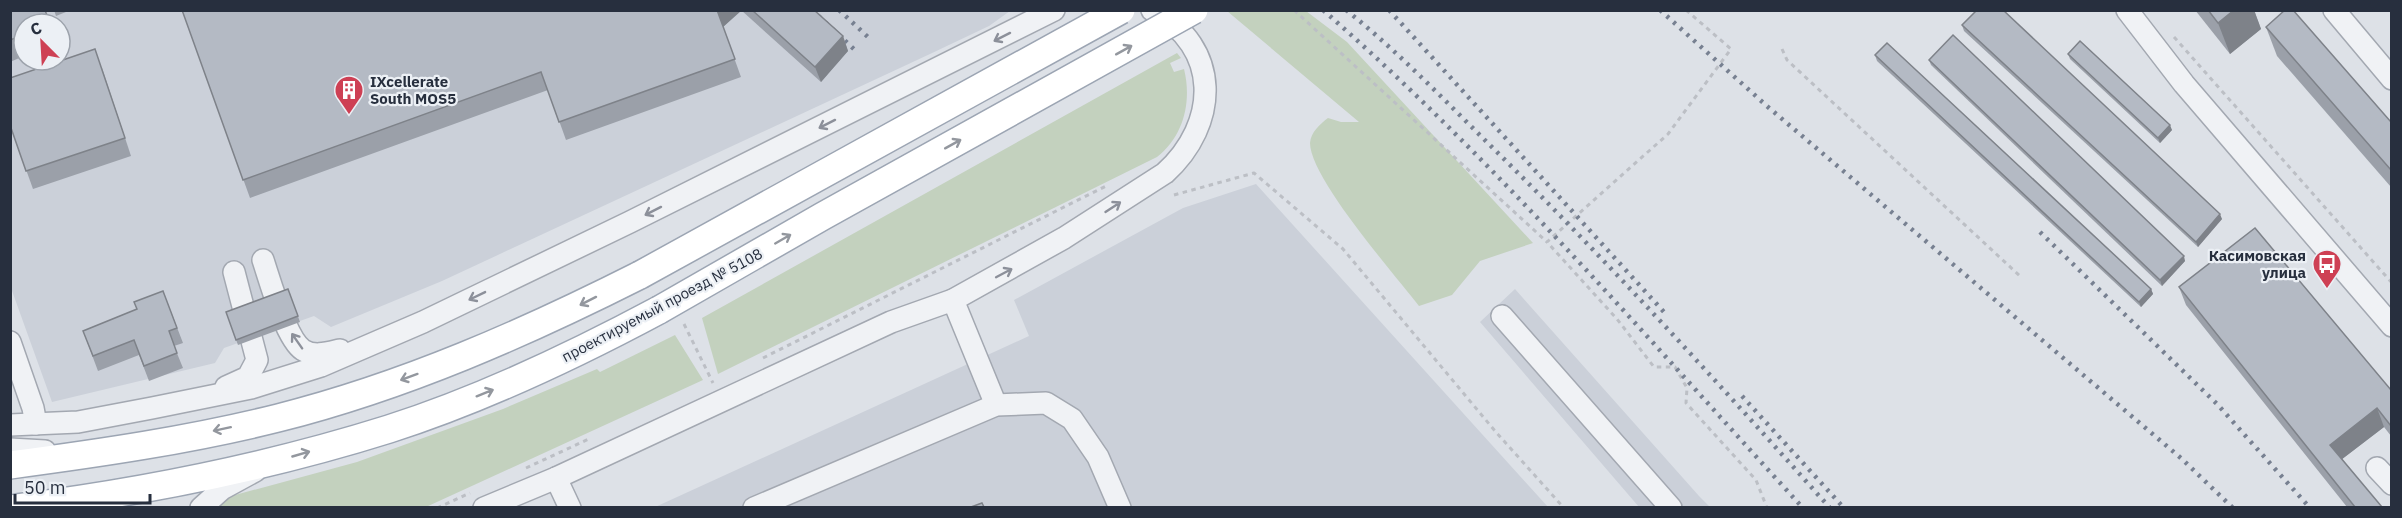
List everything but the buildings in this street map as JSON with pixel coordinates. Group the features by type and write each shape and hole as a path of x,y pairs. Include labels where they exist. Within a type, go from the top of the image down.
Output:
{"main road":[{"path":"10,465 121,450 279,418 383,386 458,359 554,318 640,275 1121,10"},
{"name":"проектируемый проезд № 5108","path":"16,507 164,486 271,462 391,429 483,394 574,355 659,310 1194,10"}],"street":[{"path":"10,425 78,422 276,382 321,366 423,322 630,222 1032,17 1054,10"},
{"path":"1152,10 1172,24 1193,47"},
{"path":"502,507 556,478 891,322 952,300 1064,238 1166,173 1178,161 1196,135 1203,118 1204,82 1193,47 1176,10"},
{"path":"2127,10 2200,103 2391,326"},
{"path":"2334,10 2391,79"},
{"path":"263,260 293,338 304,351 315,355 370,344"},
{"path":"205,396 248,377 257,360 255,345 234,272"},
{"path":"952,300 996,405"},
{"path":"1502,316 1671,507"},
{"path":"10,342 33,408 36,424"},
{"path":"765,506 996,405 1046,403 1072,419 1098,457 1120,507"},
{"path":"10,449 121,450"},
{"path":"201,507 222,489 271,462"},
{"path":"2377,468 2391,484"},
{"path":"482,498 556,478"},
{"path":"556,478 570,507"}],"path":[{"path":"1294,10 1547,242 1617,319 1654,367 1675,368 1687,388 1686,403 1756,480 1767,507"},
{"path":"1547,242 1668,134 1731,49 1686,10"},
{"path":"2173,35 2391,283"},
{"path":"1782,50 1787,60 2021,277"},
{"path":"1174,195 1254,173 1343,249 1495,431 1564,507"},
{"path":"756,362 1109,184"},
{"path":"684,324 713,383 703,388"},
{"path":"522,469 597,436"},
{"path":"437,507 482,498"}],"shaded area":[{"path":"11,11 1010,11 989,26 442,281 331,327 314,316 224,348 215,363 52,402 11,288"},
{"path":"1256,184 1548,507 653,508 1029,336 1014,300 1183,208"},
{"path":"1515,289 1710,507 1639,507 1480,322"}],"green space":[{"path":"1227,11 1306,11 1347,42 1533,243 1480,261 1452,295 1419,306 1338,202 1314,159 1310,143 1312,135 1325,120 1328,118 1341,122 1359,122"},
{"path":"1177,53 1181,58 1170,63 1174,72 1184,69 1187,93 1184,117 1174,139 1157,157 718,374 702,318"},
{"path":"675,335 703,380 426,507 208,508 224,498 357,462 503,409 597,369 600,372"}],"railway":[{"path":"812,10 855,50"},
{"path":"839,10 868,37"},
{"path":"1323,10 1449,128 1570,252 1803,508"},
{"path":"1346,10 1424,80 1583,240 1830,508"},
{"path":"1389,10 1664,312"},
{"path":"1660,10 1768,107 2182,459 2233,508"},
{"path":"2040,232 2217,404 2310,508"},
{"path":"1742,396 1844,508"}],"place":[{"name":"IXcellerate South MOS5","path":"349,116"},
{"name":"Касимовская улица","path":"2327,290"}]}
